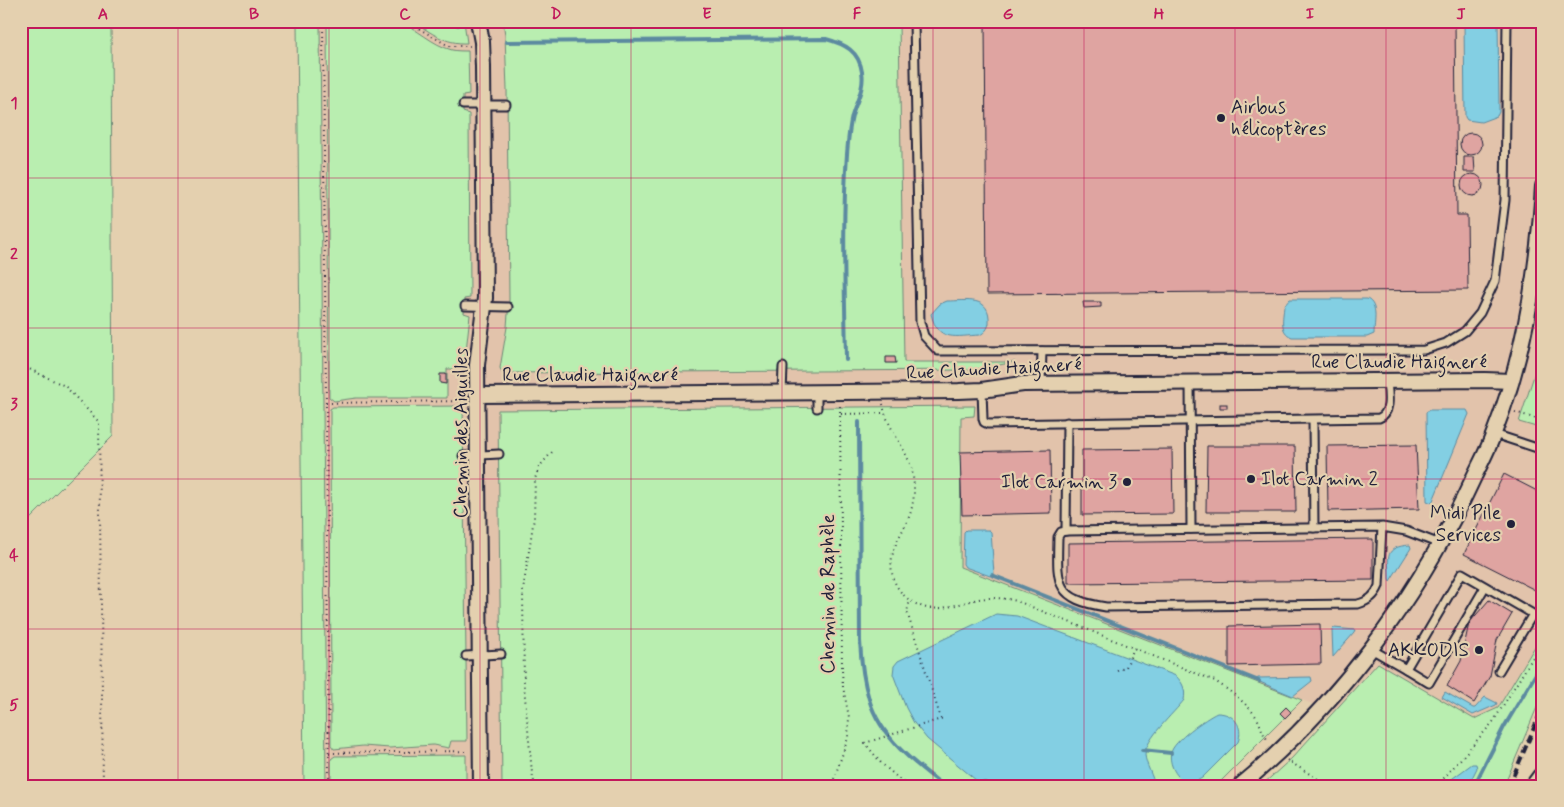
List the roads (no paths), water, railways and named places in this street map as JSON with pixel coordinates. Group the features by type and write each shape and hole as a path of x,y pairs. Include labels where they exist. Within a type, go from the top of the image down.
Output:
{"main road":[{"path":"1537,786 1543,778"}],"street":[{"name":"Chemin des Aiguilles","path":"478,21 482,42 484,306 472,398 478,455 481,786"},
{"path":"1240,786 1312,718 1371,649 1392,621 1440,544 1460,507 1494,434 1525,328 1540,232 1543,186"},
{"name":"Rue Claudie Haigneré","path":"472,398 982,390 1014,385 1041,384 1511,381"}],"lane":[{"path":"914,21 920,322 924,336 938,352 1424,350 1446,343 1465,331 1480,313 1495,281 1505,200 1506,21"},
{"path":"463,105 506,105"},
{"path":"464,306 508,307"},
{"path":"1041,384 1042,351"},
{"path":"782,393 783,367"},
{"path":"982,390 983,419 988,424 1190,420 1313,420 1379,418 1384,416 1388,412 1387,381"},
{"path":"1190,382 1191,529"},
{"path":"817,392 817,408"},
{"path":"1313,420 1314,528"},
{"path":"1066,530 1067,422"},
{"path":"1494,434 1543,450"},
{"path":"464,456 499,454"},
{"path":"1382,527 1379,586 1371,598 1364,602 1122,607 1088,604 1074,598 1066,592 1058,578 1058,537 1061,532 1066,530 1382,527 1406,531 1440,544"},
{"path":"1406,669 1462,573 1533,614 1499,671"},
{"path":"1371,649 1429,683 1485,587"},
{"path":"466,656 501,654"}],"water":[{"path":"1464,21 1498,21 1499,112 1497,116 1481,122 1467,120 1465,117"},
{"path":"1290,299 1367,299 1373,305 1374,310 1374,334 1367,337 1292,337 1283,328 1284,306"},
{"path":"947,301 969,301 982,304 989,314 989,323 986,330 980,335 949,336 943,334 938,330 931,314 940,304"},
{"path":"1429,410 1467,410 1469,414 1432,503 1427,501 1426,412"},
{"path":"966,530 989,530 991,532 994,574 990,576 965,567 963,564 964,532"},
{"path":"1410,545 1411,548 1390,581 1389,554 1395,548"},
{"path":"996,614 1017,616 1176,676 1184,690 1184,700 1161,726 1146,749 1145,755 1155,786 983,786 927,739 914,723 906,708 893,674 894,666 898,661"},
{"path":"1334,628 1355,630 1333,657 1332,630"},
{"path":"1311,677 1312,681 1293,696 1255,680 1258,678"},
{"path":"1445,692 1473,708 1485,697 1497,703 1473,715 1442,697"},
{"path":"1217,713 1228,715 1236,722 1240,731 1238,742 1202,778 1193,782 1183,781 1172,766 1170,757 1173,748 1191,730"},
{"path":"1472,764 1476,764 1477,768 1468,786 1446,786 1449,781"}],"waterway":[{"path":"448,21 458,25"},
{"path":"507,42 826,39 839,43 850,50 858,59 863,78 850,125 845,180 846,360"},
{"path":"859,422 860,641 865,685 874,713 890,737 921,768 944,786"},
{"path":"992,575 1259,681"},
{"path":"1474,786 1504,727 1543,662"},
{"path":"1142,750 1171,753"},
{"path":"973,786 985,783"}],"railway":[{"path":"1509,786 1543,707"}],"place":[{"name":"Airbus hélicoptères","path":"1221,118"},
{"name":"Ilot Carmin 2","path":"1251,479"},
{"name":"Ilot Carmin 3","path":"1127,482"},
{"name":"Midi Pile Services","path":"1511,524"},
{"name":"AKKODIS","path":"1479,650"}]}
